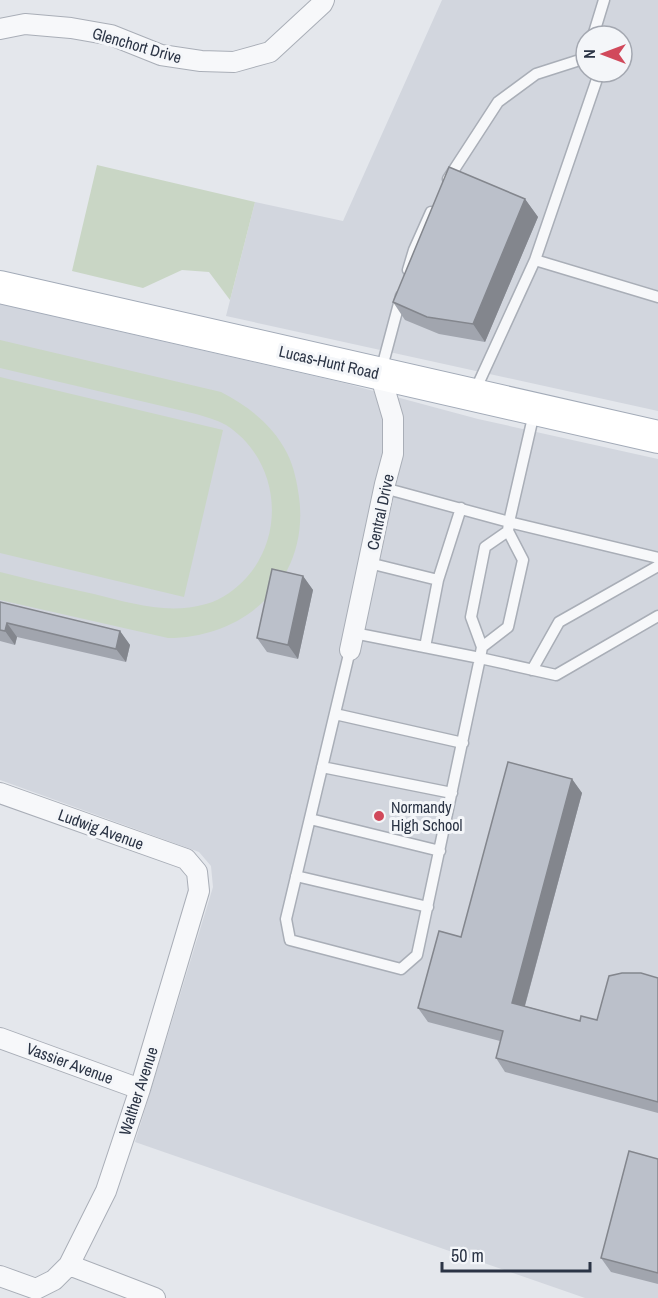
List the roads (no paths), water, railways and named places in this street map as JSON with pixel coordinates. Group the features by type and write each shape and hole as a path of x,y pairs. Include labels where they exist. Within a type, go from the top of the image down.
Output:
{"main road":[{"name":"Lucas-Hunt Road","path":"0,286 658,437"}],"street":[{"name":"Glenchort Drive","path":"0,29 25,24 70,28 111,35 161,55 201,61 234,62 270,52 324,0"},
{"name":"Central Drive","path":"352,642 393,454 393,418 380,374"},
{"name":"Ludwig Avenue","path":"0,793 186,859 197,872"},
{"name":"Walther Avenue","path":"0,1276 36,1289 54,1280 69,1265 106,1191 140,1089 199,891 197,872"},
{"name":"Vassier Avenue","path":"0,1038 140,1089"},
{"path":"69,1265 155,1298"}],"lane":[{"path":"597,24 604,0"},
{"path":"380,374 414,250 440,193 498,102 536,74 574,62"},
{"path":"472,396 535,260 595,84"},
{"path":"535,260 658,297"},
{"path":"481,652 508,627 523,560 509,526 535,410"},
{"path":"384,488 460,508 509,526 658,558"},
{"path":"425,647 438,580 460,508"},
{"path":"509,526 485,547 471,618 481,652 417,956 400,969 290,940 286,919 352,642 481,652 532,670 556,675 658,616"},
{"path":"369,563 438,580"},
{"path":"532,670 559,622 658,566"},
{"path":"335,714 463,743"},
{"path":"322,767 452,794"},
{"path":"310,819 440,851"},
{"path":"296,876 428,907"}],"place":[{"name":"Normandy High School","path":"379,816"}]}
